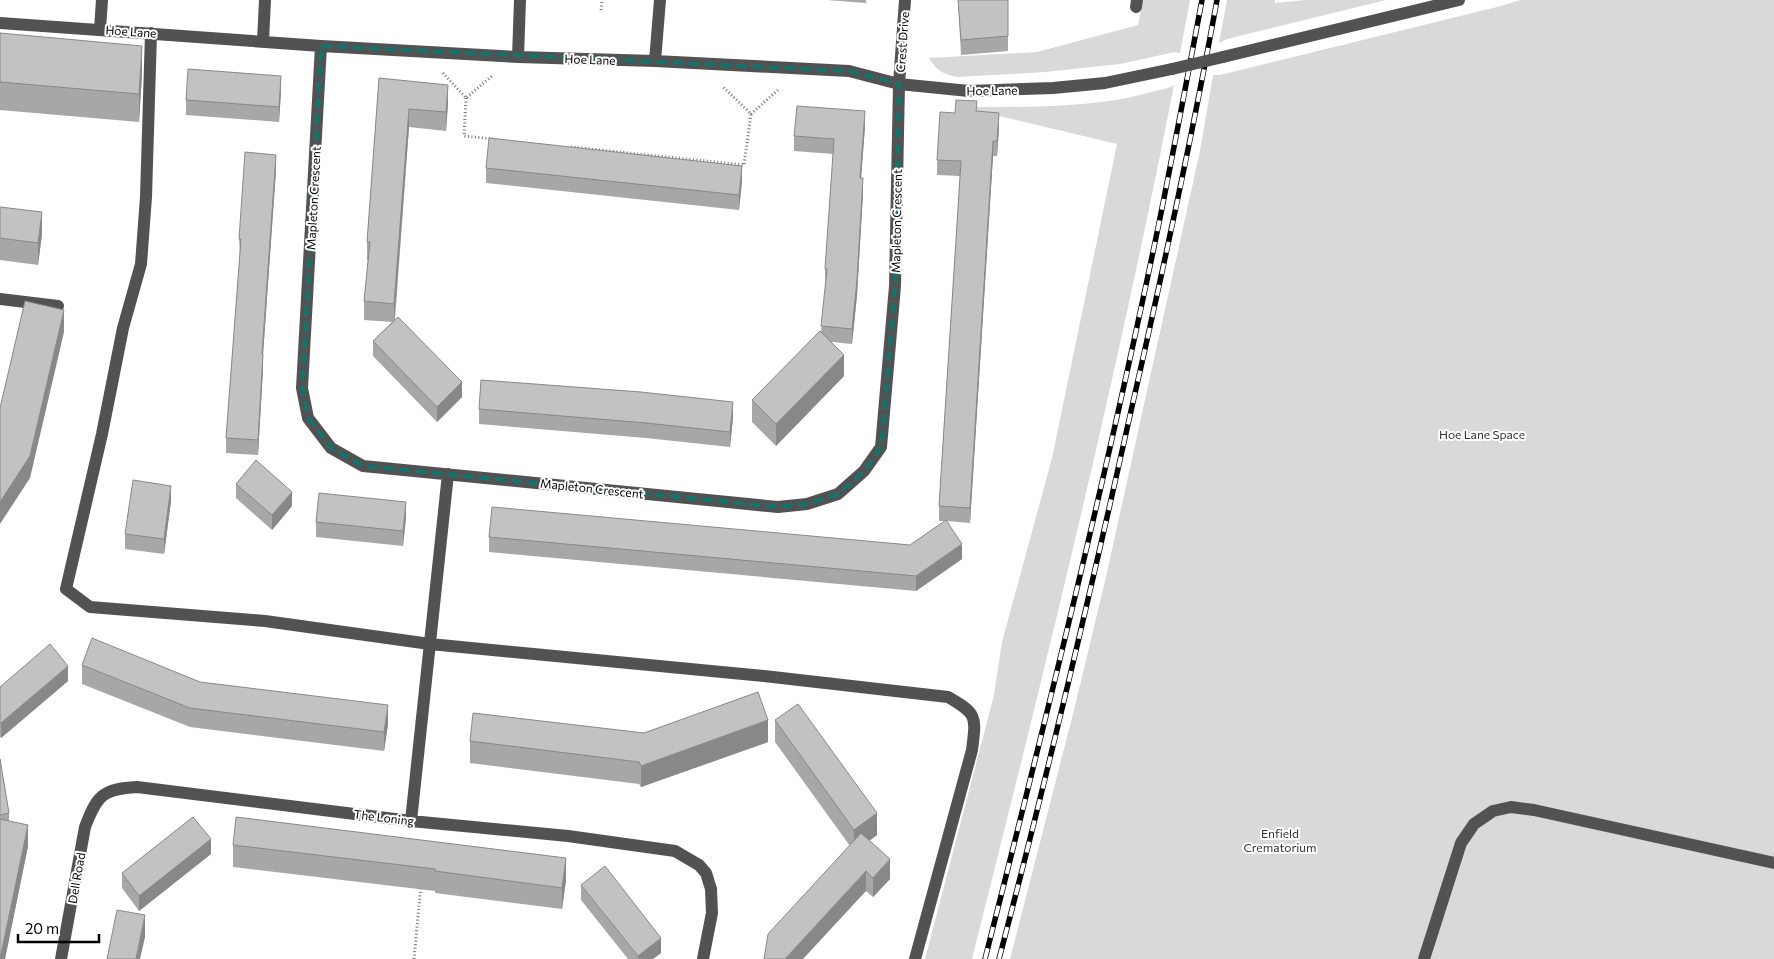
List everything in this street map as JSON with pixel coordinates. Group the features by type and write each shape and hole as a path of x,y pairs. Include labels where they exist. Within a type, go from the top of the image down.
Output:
{"street":[{"path":"100,29 102,0"},
{"path":"263,41 264,0"},
{"path":"518,57 520,0"},
{"path":"655,61 660,0"},
{"name":"Crest Drive","path":"899,84 905,0"},
{"name":"Hoe Lane","path":"0,23 321,46 518,57 849,70 899,84 969,91 1053,88 1105,82 1224,57 1459,0"},
{"path":"151,33 146,197 140,264 123,328 102,434 66,589 90,608 265,621 430,644 764,676 948,697 966,707 975,722 972,750 914,959"},
{"name":"Mapleton Crescent","path":"321,46 302,388 308,418 331,448 363,466 778,507 807,504 838,494 864,472 881,447 895,286 899,84"},
{"path":"0,299 58,306"},
{"path":"411,821 448,474"},
{"name":"The Loning","path":"85,827 91,811 101,796 116,788 137,787 411,821 568,836 676,851 698,865 706,873 711,889 712,912 703,959"},
{"path":"1424,959 1461,842 1474,824 1493,811 1511,807 1534,810 1774,863"},
{"name":"Dell Road","path":"61,959 85,827"}],"path":[{"path":"601,10 602,0"},
{"path":"441,71 466,98 464,136 502,140"},
{"path":"466,98 495,74"},
{"path":"722,86 751,114"},
{"path":"570,147 744,165 751,114 779,89"},
{"path":"414,959 422,881"}],"highlighted area":[{"path":"321,46 849,71 899,84 895,286 881,447 864,471 838,494 807,504 778,507 363,466 331,448 308,418 302,388"}],"green space":[{"path":"1143,0 1190,0 1180,53 1175,52 1120,64 1045,72 958,77 941,72 929,58 1037,52 1138,25"},
{"path":"1227,0 1275,0 1275,3 1306,0 1386,0 1227,39 1219,43"},
{"name":"Hoe Lane Space","path":"1520,0 1774,0 1774,959 1010,959 1105,581 1200,151 1213,75 1220,75"},
{"path":"1174,85 1129,304 1079,523 972,959 925,959 994,695 1002,642 1052,458 1117,144 961,107 1086,104 1127,98"}],"building":[{"path":"958,0 1008,0 1008,36 961,40"},
{"path":"0,33 142,46 139,94 0,82"},
{"path":"188,69 281,76 279,107 186,100"},
{"path":"379,78 448,85 446,112 409,109 394,304 364,301 370,242 367,242"},
{"path":"956,100 977,101 976,111 999,113 997,141 993,141 970,508 939,506 961,161 937,160 940,112 955,113"},
{"path":"797,106 865,111 860,178 863,178 857,280 852,329 821,326 827,269 825,269 834,139 794,136"},
{"path":"489,138 742,166 739,195 486,168"},
{"path":"245,152 276,155 258,440 226,438 241,239 239,239"},
{"path":"0,207 42,212 38,243 0,238"},
{"path":"25,301 64,310 30,456 0,502 0,408"},
{"path":"398,317 462,382 437,407 373,341"},
{"path":"820,331 844,355 776,424 752,400"},
{"path":"481,380 641,392 733,402 730,432 479,409"},
{"path":"256,460 292,492 272,515 236,484"},
{"path":"133,480 171,486 164,539 125,534"},
{"path":"319,493 406,502 403,531 316,522"},
{"path":"492,507 910,545 946,520 962,544 916,576 489,537"},
{"path":"92,638 200,682 388,705 384,732 190,708 82,665"},
{"path":"50,644 68,666 1,723 0,687"},
{"path":"758,692 768,720 641,766 639,762 470,741 473,713 644,733"},
{"path":"798,704 877,813 854,830 775,720"},
{"path":"0,759 9,813 0,815"},
{"path":"193,817 211,839 139,896 122,873"},
{"path":"236,817 566,858 562,888 435,871 435,869 233,845"},
{"path":"0,819 28,825 0,959"},
{"path":"861,833 890,859 873,878 866,871 785,959 764,959 768,934"},
{"path":"605,866 661,938 638,956 581,885"},
{"path":"117,910 145,915 136,959 107,959"}],"railway":[{"path":"985,959 1054,684 1119,408 1159,223 1202,0"},
{"path":"999,959 1051,754 1116,480 1176,206 1217,0"}],"park label":[{"name":"Enfield Crematorium","path":"1280,840"}]}
